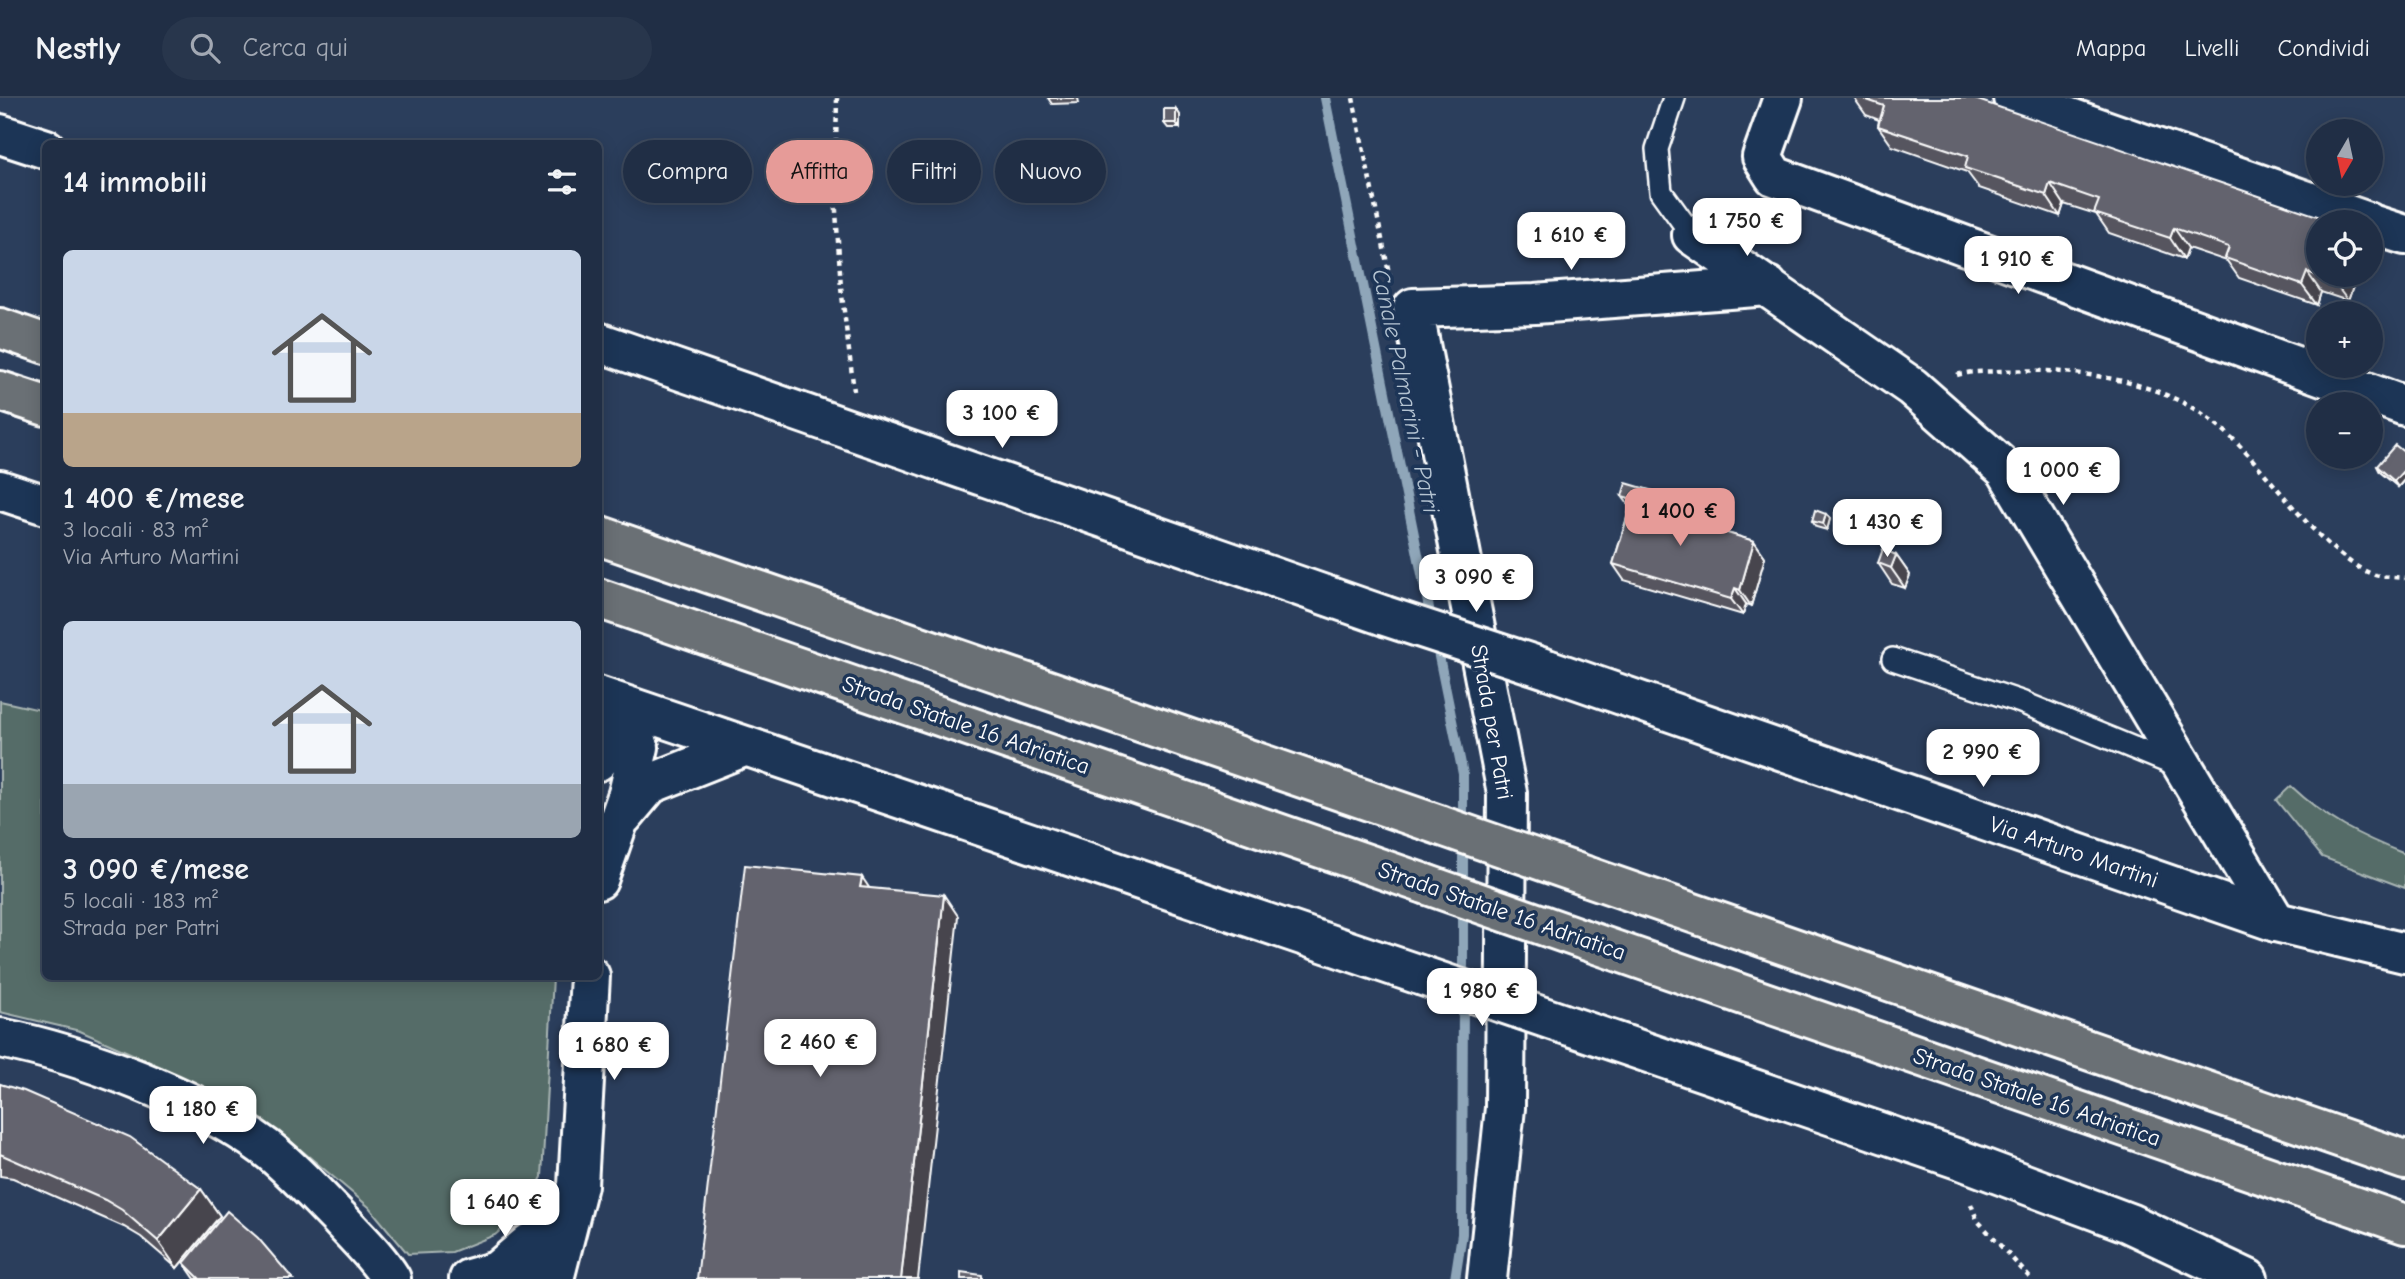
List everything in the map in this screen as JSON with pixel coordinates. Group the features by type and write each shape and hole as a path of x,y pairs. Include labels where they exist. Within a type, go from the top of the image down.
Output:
{"highway":[{"path":"0,328 42,343"},
{"path":"0,391 42,406"},
{"path":"602,536 2405,1160"},
{"name":"Strada Statale 16 Adriatica","path":"602,599 2405,1224"}],"street":[{"path":"1783,98 1762,157 1774,176 2405,406"},
{"path":"2013,98 2333,210"},
{"path":"0,134 42,148"},
{"path":"2383,227 2405,235"},
{"path":"1692,235 1912,387 2006,470 2276,922"},
{"path":"1413,308 1535,304 1768,286"},
{"name":"Strada per Patri","path":"1413,308 1507,793 1506,1108 1487,1279"},
{"name":"Via Arturo Martini","path":"602,343 2276,922 2405,953"},
{"path":"0,489 42,504"},
{"path":"613,701 1961,1160 2129,1223 2248,1279"},
{"path":"602,745 613,701"},
{"path":"602,869 619,821 639,747 613,701"},
{"path":"619,821 650,784 746,746"},
{"path":"554,1279 578,1185 590,980"},
{"path":"0,1038 108,1069 190,1104 265,1148 320,1198 380,1262 391,1279"},
{"path":"515,1279 545,1230 578,1185"},
{"path":"469,1279 497,1271 545,1230"}],"lane":[{"path":"1674,98 1657,149 1661,192 1692,235"},
{"path":"1893,659 2021,702 2185,769"}],"path":[{"path":"837,98 835,196 841,287 853,375 855,431"},
{"path":"1353,98 1388,275 1413,308"},
{"path":"1912,387 1962,373 2074,373 2134,385 2181,402 2221,428 2342,557 2377,575 2405,578"},
{"path":"1961,1160 1962,1183 1977,1220 2031,1279"}],"green space":[{"path":"0,701 42,710 42,980 553,980 542,1177 525,1210 495,1235 452,1252 408,1254 369,1207 287,1138 146,1060 80,1031 0,1012"},
{"path":"2291,786 2344,826 2405,854 2405,888 2322,857 2276,800"}],"building":[{"path":"1861,98 1972,98 2306,212 2306,275 2302,285 2225,258 2229,247 2174,228 2170,238 2094,213 2099,200 2050,183 2046,195 1965,168 1968,156 1878,126 1884,106"},
{"path":"1164,109 1176,109 1176,123 1164,123"},
{"path":"2395,445 2405,453 2405,469 2394,481 2380,469 2383,469 2383,459"},
{"path":"1626,483 1660,493 1654,511 1754,541 1740,590 1735,588 1731,599 1613,564 1633,499 1622,496"},
{"path":"1815,510 1826,514 1823,524 1812,521"},
{"path":"1883,549 1896,555 1891,568 1878,563"},
{"path":"745,865 862,877 860,887 944,895 901,1279 697,1279"},
{"path":"0,1084 24,1091 130,1137 201,1189 158,1241 122,1210 105,1200 0,1154"},
{"path":"227,1211 258,1238 293,1279 200,1279 184,1263"},
{"path":"961,1272 982,1275 982,1279 961,1279"}],"waterway":[{"name":"Canale Palmarini - Patri","path":"1325,98 1432,623"},
{"name":"Canale Palmarini - Patri","path":"1436,642 1463,774 1463,890"},
{"name":"Canale Palmarini - Patri","path":"1463,906 1463,981"},
{"name":"Canale Palmarini - Patri","path":"1455,1279 1462,1234 1463,997"}]}
